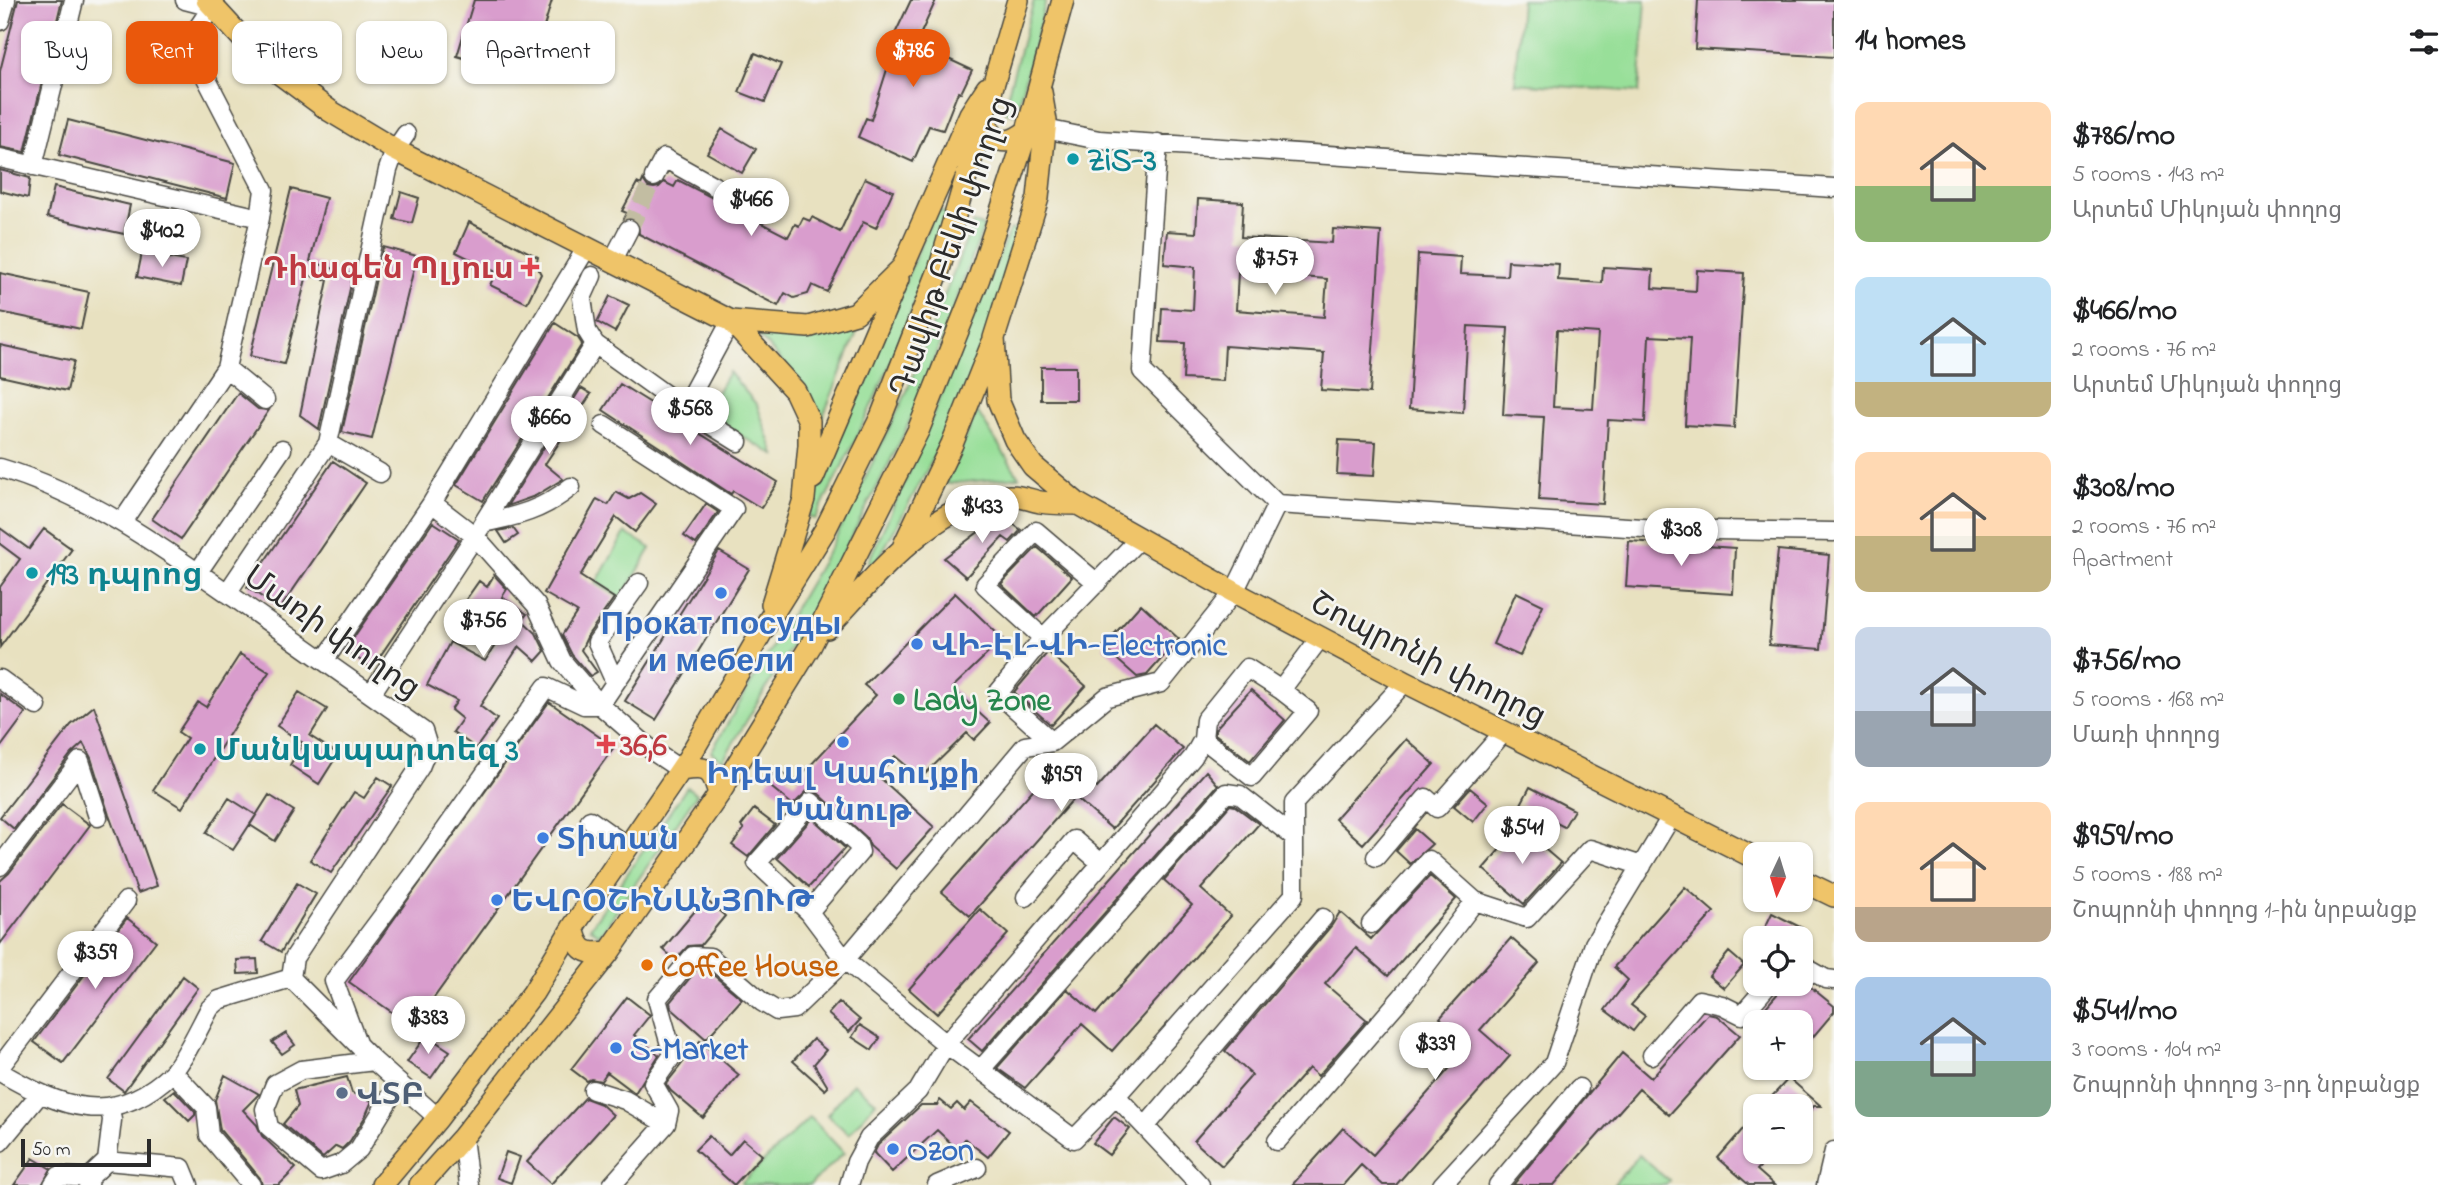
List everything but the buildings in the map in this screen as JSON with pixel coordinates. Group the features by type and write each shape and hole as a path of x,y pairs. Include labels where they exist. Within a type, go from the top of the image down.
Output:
{"main road":[{"name":"Դավիթ Բեկի փողոց","path":"767,623 825,530 881,416 939,270 1018,0"},
{"name":"Դավիթ Բեկի փողոց","path":"811,645 918,431 1036,130 1046,121 1040,83 1063,0"},
{"path":"210,4 264,62 330,111 401,142 586,247 731,321 795,391 809,421 809,454 804,499"},
{"path":"382,1185 439,1118 533,993 573,927 681,770 767,623 804,499 970,114 998,71"},
{"path":"902,550 952,444 994,338 1038,198 1036,130 1014,139 1000,141 990,133 985,118"},
{"path":"731,321 808,327 856,313 902,267"},
{"name":"Շոպրոնի փողոց","path":"994,338 998,400 1015,440 1033,466 1078,505 1320,638 1743,852"},
{"path":"420,1185 463,1137 609,952 719,794 811,645 902,550 946,516 975,501 1010,495 1040,502 1078,505"},
{"path":"681,770 708,770 714,776 719,794"},
{"path":"1813,886 1834,896"},
{"path":"573,927 576,940 583,950 609,952"}],"street":[{"path":"0,21 6,0"},
{"path":"33,166 74,0"},
{"path":"122,522 226,368 264,190 204,74 198,51 197,29 210,4 185,0"},
{"path":"1036,130 1099,140 1834,188"},
{"path":"227,593 328,443 388,170 401,142"},
{"path":"1158,143 1142,370 1277,504 1658,528 1834,532"},
{"path":"0,158 260,218"},
{"path":"654,177 664,158 741,201"},
{"path":"613,260 629,229"},
{"path":"324,661 432,503 586,247"},
{"path":"592,276 582,298 587,331 595,344 684,408 738,442"},
{"path":"684,408 731,321"},
{"path":"371,694 595,344"},
{"path":"226,368 265,400"},
{"path":"600,705 734,509 604,425"},
{"path":"328,443 380,473"},
{"path":"198,572 282,449"},
{"name":"Մառի փողոց","path":"0,468 59,489 122,522 198,572 423,731 428,747 420,767 294,958 291,978"},
{"path":"479,529 525,515 558,498 572,487"},
{"path":"432,503 479,529 536,605 562,661 600,705 654,752 681,770"},
{"path":"612,1185 666,1124 669,1111 653,1083 673,1055 657,999 693,956 710,957 762,1002 777,1011 794,1009 845,960 1025,746 1052,742 1107,697 1161,683 1234,593 1277,504"},
{"path":"1043,639 985,585 1036,531 1097,583"},
{"path":"1052,742 998,693 1043,639 1138,540"},
{"path":"615,682 597,642 639,583"},
{"path":"1282,691 1320,638"},
{"path":"849,1185 856,1162 869,1138 918,1091 946,1044 1193,757 1203,739 1205,720 1247,668 1308,711 1252,777 1203,739"},
{"path":"0,679 37,706"},
{"path":"809,912 860,852 858,845 811,802 757,863 809,912 845,960 946,1044 982,1068 1074,1139 1116,1096 1294,895 1294,803 1405,682"},
{"path":"357,1044 334,981 417,870 546,687 584,705 600,705"},
{"path":"1376,857 1426,798 1437,808 1504,732"},
{"path":"0,866 80,761 98,817"},
{"path":"982,1068 1226,793 1240,795 1294,837"},
{"path":"1442,1185 1554,1063 1594,944 1671,817"},
{"path":"590,820 628,847"},
{"path":"1026,897 1074,840 1101,863"},
{"path":"1371,923 1429,859 1475,901 1527,918 1590,849 1642,866"},
{"path":"0,1067 126,901"},
{"path":"1277,1142 1402,997 1475,901"},
{"path":"1145,1127 1323,918"},
{"path":"1813,972 1825,979 1834,980"},
{"path":"0,1072 39,1095 82,1107 110,1108 136,1099 173,1072 210,1008 219,1000 291,978 374,1061 439,1118"},
{"path":"1652,1055 1699,1000 1722,1005 1742,1015 1759,996"},
{"path":"374,1061 302,1070 275,1084 265,1109 269,1127 321,1171 341,1164 359,1149 399,1083"},
{"path":"173,1072 206,1107 209,1135 251,1185"},
{"path":"1498,1185 1579,1087"},
{"path":"593,1090 625,1100 666,1124"},
{"path":"0,1142 39,1095"},
{"path":"1116,1096 1200,1185"},
{"path":"53,1185 59,1176 88,1181 107,1161 112,1120 110,1108"},
{"path":"463,1137 469,1185"},
{"path":"1826,1185 1834,1151"},
{"path":"107,1161 182,1168 189,1185"},
{"path":"937,1185 977,1168"}],"green space":[{"path":"1034,0 1046,0 1017,109 1015,114 1005,112 1005,104"},
{"path":"1521,0 1646,0 1639,92 1515,83"},
{"path":"936,209 948,214 896,351 858,435 815,519 809,517 819,483"},
{"path":"973,223 984,226 904,434 818,602 723,760 711,752 833,543 905,396"},
{"path":"1010,229 1021,232 970,379 930,463 874,567 868,562 911,468"},
{"path":"861,322 822,419 795,376 756,333 811,333"},
{"path":"729,372 757,405 775,455 704,415"},
{"path":"977,411 1019,477 945,484"},
{"path":"625,533 651,548 622,599 596,583"},
{"path":"687,787 697,794 600,935 590,928"},
{"path":"853,1083 876,1102 849,1134 827,1115"},
{"path":"810,1117 844,1153 810,1185 741,1183"},
{"path":"1639,1155 1669,1181 1666,1185 1613,1185"}],"tunnel":[{"path":"629,229 654,177"}],"place":[{"name":"ZiS-3","path":"1073,159"},
{"name":"Դիագեն Պլյուս","path":"530,267"},
{"name":"193 դպրոց","path":"32,573"},
{"name":"Прокат посуды и мебели","path":"721,593"},
{"name":"ՎԻ-ԷԼ-ՎԻ-Electronic","path":"917,644"},
{"name":"Lady Zone","path":"899,699"},
{"name":"Իդեալ Կահույքի Խանութ","path":"843,742"},
{"name":"36,6","path":"606,744"},
{"name":"Մանկապարտեզ 3","path":"200,749"},
{"name":"Տիտան","path":"543,838"},
{"name":"ԵՎՐՕՇԻՆԱՆՅՈՒԹ","path":"497,900"},
{"name":"Coffee House","path":"647,965"},
{"name":"S-Market","path":"616,1048"},
{"name":"ՎՏԲ","path":"342,1093"},
{"name":"Ozon","path":"893,1149"}]}
